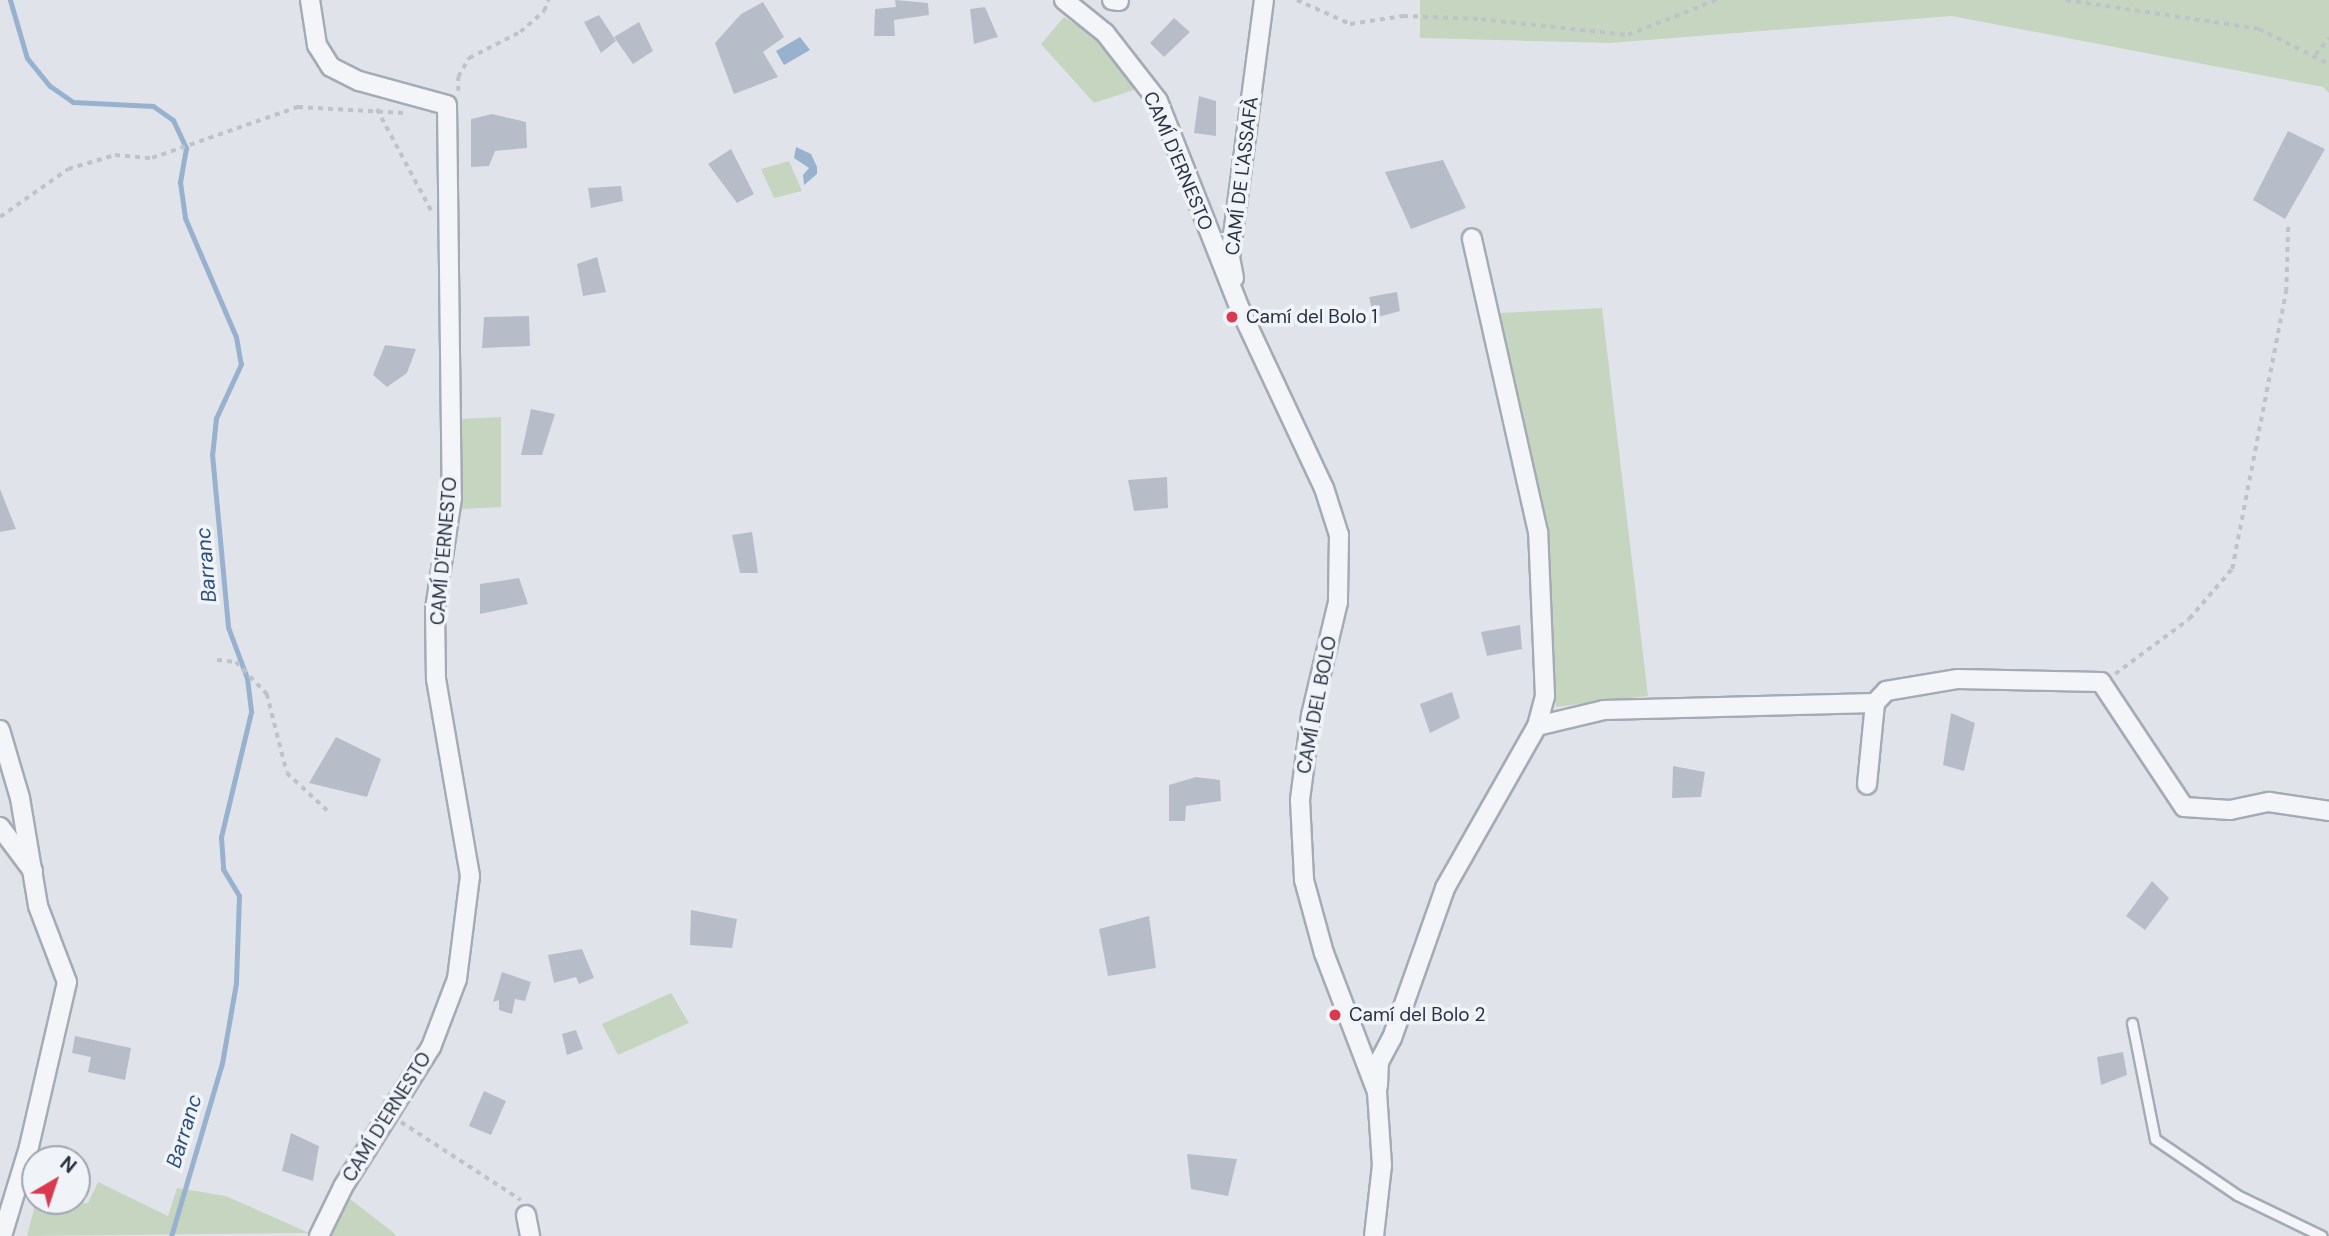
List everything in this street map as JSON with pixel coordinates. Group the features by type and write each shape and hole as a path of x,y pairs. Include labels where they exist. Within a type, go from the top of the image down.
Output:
{"street":[{"name":"CAMÍ D'ERNESTO","path":"310,0 317,45 331,67 359,81 447,105 452,498 436,608 436,679 470,876 467,937 431,1047 391,1115 343,1187 319,1236"},
{"name":"CAMÍ D'ERNESTO","path":"1063,0 1105,33 1157,102 1240,309"},
{"path":"1112,0 1119,1"},
{"name":"CAMÍ DE L'ASSAFÀ","path":"1240,309 1230,258 1264,0"},
{"path":"1377,1093 1379,1062 1392,1038 1445,888 1536,726 1545,696 1546,648 1538,531 1472,238"},
{"name":"CAMÍ DEL BOLO","path":"1240,309 1324,488 1339,535 1338,602 1311,715 1300,800 1304,880 1324,953 1377,1093 1382,1165 1374,1236"},
{"path":"1867,785 1875,704 1886,691 1958,679 2101,682 2184,807 2230,810 2269,802 2329,811"},
{"path":"1536,726 1604,710 1875,704"},
{"path":"0,730 33,871 38,906 67,982 29,1147 2,1236"},
{"path":"0,827 33,871"},
{"path":"526,1215 530,1236"}],"lane":[{"path":"2132,1023 2155,1139 2236,1195 2322,1236"}],"path":[{"path":"469,58 520,32 544,11 548,0"},
{"path":"1297,0 1350,24 1403,16 1628,35 1716,0"},
{"path":"2066,0 2259,29 2329,64"},
{"path":"2315,55 2329,38"},
{"path":"0,217 68,169 116,155 152,158 298,107 377,109 412,114"},
{"path":"377,109 450,246"},
{"path":"2101,682 2139,660 2189,619 2232,569 2286,292 2288,226"},
{"path":"217,660 236,662 267,694 287,773 328,813"},
{"path":"391,1115 525,1203 526,1215"}],"green space":[{"path":"1420,0 2329,0 2329,93 2323,87 1952,16 1610,43 1420,38"},
{"path":"1064,17 1095,36 1143,87 1094,103 1041,44"},
{"path":"789,161 802,191 774,198 761,169"},
{"path":"1602,308 1648,696 1556,707 1539,492 1499,313"},
{"path":"501,417 501,507 461,509 459,419"},
{"path":"671,993 689,1023 618,1055 602,1024"},
{"path":"98,1182 168,1216 177,1188 226,1196 309,1233 27,1236 32,1215 91,1215 91,1197"},
{"path":"349,1198 395,1234 395,1236 332,1236"}],"water":[{"path":"800,37 810,50 784,65 776,51"},
{"path":"796,147 811,154 817,167 817,174 804,185 803,175 809,168 794,158"}],"building":[{"path":"895,0 928,3 929,15 894,20 895,36 874,36 875,9 896,7"},
{"path":"763,2 784,37 763,52 778,77 734,94 715,43 741,14"},
{"path":"985,7 998,37 974,44 970,9"},
{"path":"599,15 616,41 601,53 584,22"},
{"path":"1174,18 1190,32 1164,57 1150,43"},
{"path":"639,22 653,51 633,64 614,37"},
{"path":"1199,96 1216,101 1216,136 1194,133"},
{"path":"492,114 526,122 527,148 495,151 489,166 471,167 471,119"},
{"path":"2288,131 2325,149 2285,219 2253,200"},
{"path":"731,149 754,194 737,203 708,164"},
{"path":"1443,160 1466,208 1411,229 1385,172"},
{"path":"621,186 623,201 591,208 588,188"},
{"path":"597,257 606,292 583,296 577,264"},
{"path":"1397,292 1400,311 1374,318 1369,297"},
{"path":"529,316 530,346 482,348 484,317"},
{"path":"385,345 416,349 407,373 387,387 373,375"},
{"path":"531,409 555,414 542,455 521,455"},
{"path":"1167,477 1168,508 1134,511 1128,480"},
{"path":"0,489 16,529 0,532"},
{"path":"752,532 758,573 740,573 732,535"},
{"path":"519,578 528,604 480,614 480,584"},
{"path":"1520,625 1522,649 1487,656 1481,632"},
{"path":"1452,692 1460,718 1430,733 1420,704"},
{"path":"1951,713 1975,723 1964,771 1943,765"},
{"path":"336,737 381,759 367,797 309,783"},
{"path":"1673,766 1705,772 1701,797 1672,798"},
{"path":"1196,777 1220,780 1221,801 1186,806 1185,821 1169,821 1169,785"},
{"path":"2152,881 2169,898 2145,930 2126,916"},
{"path":"691,910 737,919 732,948 690,945"},
{"path":"1149,916 1156,968 1108,976 1099,929"},
{"path":"582,949 594,978 579,984 576,977 554,983 548,955"},
{"path":"502,972 531,982 525,1001 515,999 512,1014 499,1010 499,1000 493,1002"},
{"path":"576,1030 583,1049 567,1055 562,1034"},
{"path":"75,1036 131,1048 125,1080 88,1072 91,1057 72,1053"},
{"path":"2123,1052 2127,1075 2101,1085 2097,1057"},
{"path":"484,1091 506,1101 491,1135 469,1126"},
{"path":"291,1133 319,1146 313,1181 282,1171"},
{"path":"1187,1154 1237,1159 1228,1196 1191,1189"}],"waterway":[{"name":"Barranc","path":"10,0 27,58 50,86 73,102 153,106 173,120 186,148 180,182 185,218 236,337 241,364 216,418 212,454 228,627 247,678 251,712 221,837 223,869 239,896 236,983 222,1063 171,1236"}],"place":[{"name":"Camí del Bolo 1","path":"1232,317"},
{"name":"Camí del Bolo 2","path":"1335,1015"}]}
